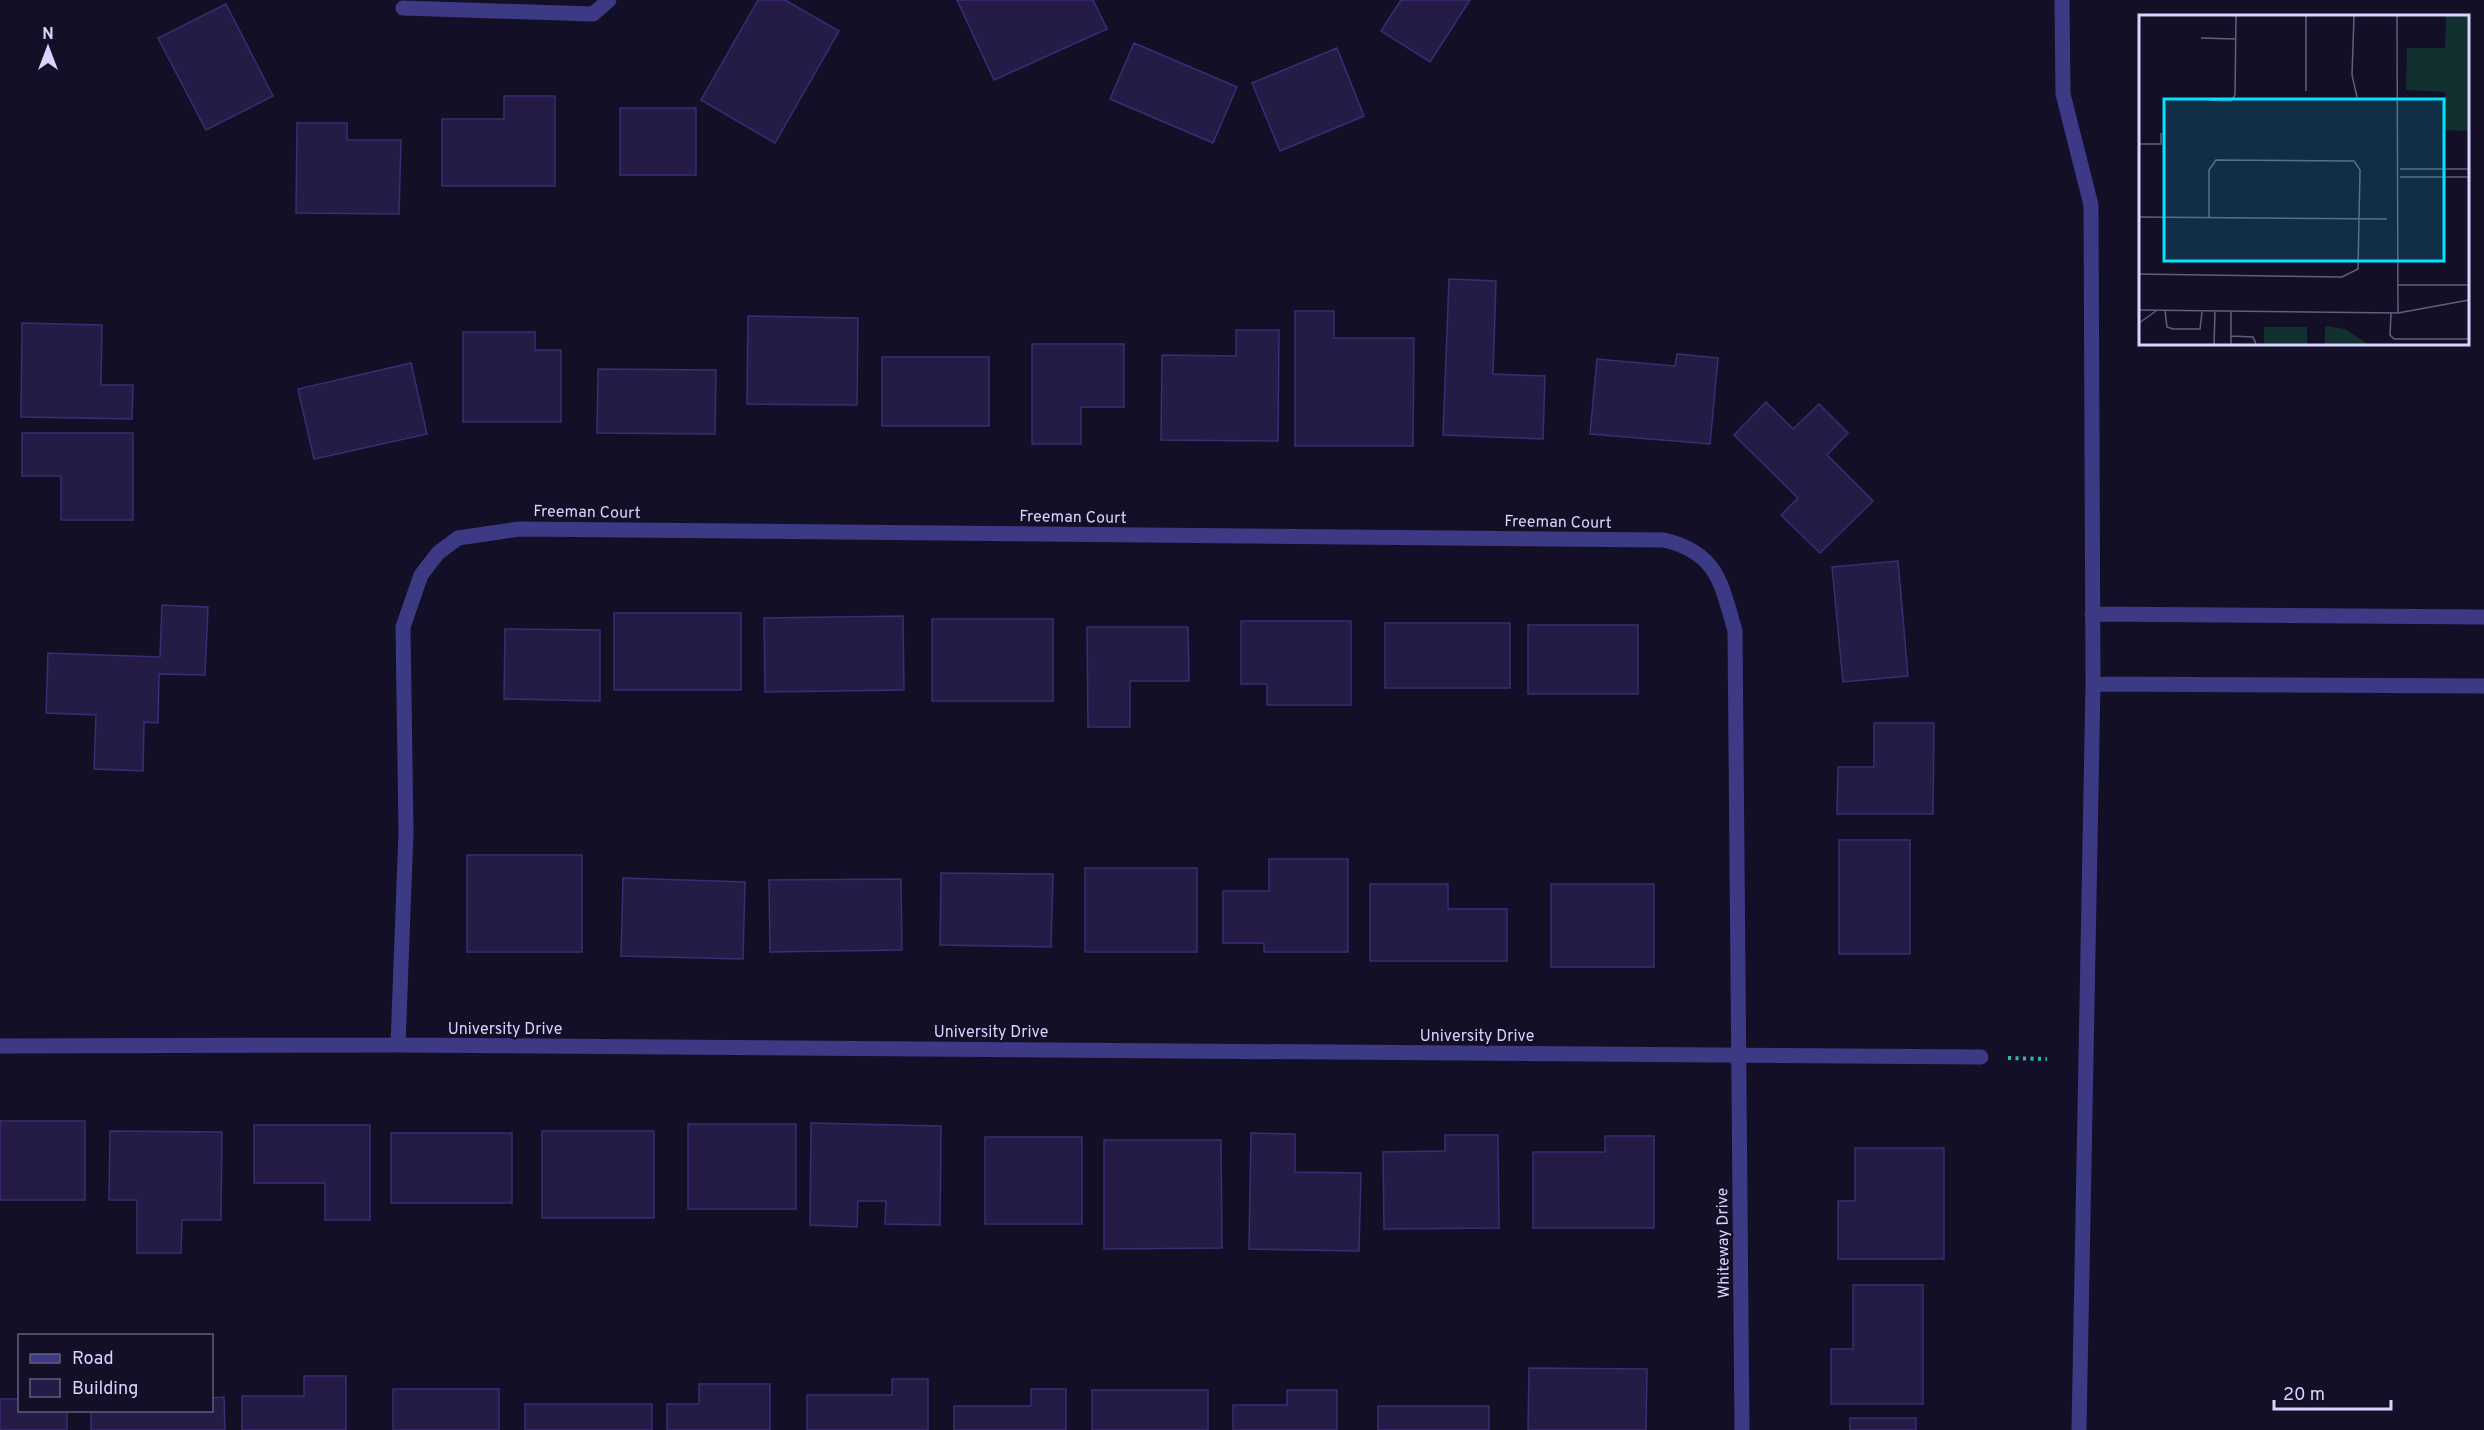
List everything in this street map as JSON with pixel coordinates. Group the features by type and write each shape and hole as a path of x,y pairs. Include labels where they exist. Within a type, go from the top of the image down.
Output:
{"street":[{"path":"403,9 592,14 609,0"},
{"path":"2062,0 2063,94 2091,205 2093,684 2079,1430"},
{"name":"Freeman Court","path":"398,1045 406,832 403,627 421,575 438,553 458,538 519,529 1664,540 1685,545 1706,558 1719,579 1735,631 1737,1055"},
{"path":"2092,614 2484,616"},
{"path":"2093,684 2484,686"},
{"name":"University Drive","path":"0,1046 398,1045 1981,1058"},
{"name":"Whiteway Drive","path":"1737,1055 1742,1430"}],"path":[{"path":"1981,1058 2047,1059"}],"building":[{"path":"758,0 785,0 839,31 775,143 701,100"},
{"path":"957,0 1093,0 1107,29 994,80"},
{"path":"1401,0 1470,0 1430,62 1381,31"},
{"path":"226,4 273,96 206,130 158,38"},
{"path":"1134,43 1237,87 1213,143 1110,99"},
{"path":"1337,48 1364,116 1280,151 1252,83"},
{"path":"504,96 555,96 555,186 442,186 442,119 504,119"},
{"path":"620,108 696,108 696,175 620,175"},
{"path":"297,123 347,123 347,140 401,140 399,214 296,213"},
{"path":"1449,279 1496,281 1493,374 1545,376 1543,439 1443,435"},
{"path":"1295,311 1334,311 1334,338 1414,338 1413,446 1295,446"},
{"path":"748,316 858,318 857,405 747,404"},
{"path":"22,323 102,325 101,385 133,385 132,419 21,417"},
{"path":"1236,330 1279,330 1278,441 1161,440 1162,355 1236,356"},
{"path":"463,332 535,332 535,350 561,350 561,422 463,422"},
{"path":"1032,344 1124,344 1124,407 1081,407 1081,444 1032,444"},
{"path":"1677,354 1718,358 1710,444 1590,434 1597,359 1675,366"},
{"path":"882,357 989,357 989,426 882,426"},
{"path":"411,363 427,434 314,459 298,389"},
{"path":"598,369 716,370 715,434 597,433"},
{"path":"1766,402 1793,429 1819,404 1848,433 1827,455 1873,501 1820,553 1781,515 1798,498 1734,435"},
{"path":"22,433 133,433 133,520 61,520 61,476 22,476"},
{"path":"1898,561 1908,676 1843,682 1832,567"},
{"path":"162,605 208,607 205,675 159,674 158,723 144,722 143,771 94,769 96,715 46,713 48,653 160,657"},
{"path":"614,613 741,613 741,690 614,690"},
{"path":"903,616 904,690 765,692 764,618"},
{"path":"932,619 1053,619 1053,701 932,701"},
{"path":"1241,621 1351,621 1351,705 1267,705 1267,684 1241,684"},
{"path":"1385,623 1510,623 1510,688 1385,688"},
{"path":"1528,625 1638,625 1638,694 1528,694"},
{"path":"1087,627 1188,627 1189,681 1130,681 1130,727 1088,727"},
{"path":"505,629 600,630 600,701 504,699"},
{"path":"1874,723 1934,723 1933,814 1837,814 1838,767 1874,767"},
{"path":"1839,840 1910,840 1910,954 1839,954"},
{"path":"467,855 582,855 582,952 467,952"},
{"path":"1269,859 1348,859 1348,952 1264,952 1264,943 1223,943 1223,891 1269,891"},
{"path":"1085,868 1197,868 1197,952 1085,952"},
{"path":"941,873 1053,874 1051,947 940,945"},
{"path":"623,878 745,882 743,959 621,956"},
{"path":"901,879 902,950 770,952 769,880"},
{"path":"1370,884 1448,884 1448,909 1507,909 1507,961 1370,961"},
{"path":"1551,884 1654,884 1654,967 1551,967"},
{"path":"0,1121 85,1121 85,1200 0,1200"},
{"path":"811,1123 941,1126 940,1225 885,1224 886,1201 858,1201 857,1227 810,1225"},
{"path":"688,1124 796,1124 796,1209 688,1209"},
{"path":"254,1125 370,1125 370,1220 325,1220 325,1183 254,1183"},
{"path":"110,1131 222,1132 221,1220 182,1220 181,1253 137,1253 137,1200 109,1200"},
{"path":"542,1131 654,1131 654,1218 542,1218"},
{"path":"391,1133 512,1133 512,1203 391,1203"},
{"path":"1251,1133 1295,1134 1295,1172 1361,1173 1359,1251 1249,1249"},
{"path":"1445,1135 1498,1135 1499,1228 1384,1229 1383,1152 1445,1151"},
{"path":"1605,1136 1654,1136 1654,1228 1533,1228 1533,1152 1605,1152"},
{"path":"985,1137 1082,1137 1082,1224 985,1224"},
{"path":"1104,1140 1221,1140 1222,1248 1104,1249"},
{"path":"1855,1148 1944,1148 1944,1259 1838,1259 1838,1201 1855,1201"},
{"path":"1853,1285 1923,1285 1923,1404 1831,1404 1831,1349 1853,1349"},
{"path":"1529,1368 1647,1369 1646,1430 1528,1430"},
{"path":"304,1376 346,1376 346,1430 242,1430 242,1396 304,1396"},
{"path":"892,1379 928,1379 928,1430 807,1430 807,1395 892,1395"},
{"path":"699,1384 770,1384 770,1430 667,1430 667,1404 699,1404"},
{"path":"393,1389 499,1389 499,1430 393,1430"},
{"path":"1031,1389 1066,1389 1066,1430 954,1430 954,1406 1031,1406"},
{"path":"1092,1390 1208,1390 1208,1430 1092,1430"},
{"path":"1287,1390 1337,1390 1337,1430 1233,1430 1233,1405 1287,1405"},
{"path":"224,1397 225,1430 91,1430 91,1412 213,1412 213,1398"},
{"path":"0,1399 18,1399 18,1412 67,1412 67,1430 0,1430"},
{"path":"525,1404 652,1404 652,1430 525,1430"},
{"path":"1378,1406 1489,1406 1489,1430 1378,1430"},
{"path":"1850,1418 1916,1418 1916,1430 1850,1430"}]}
